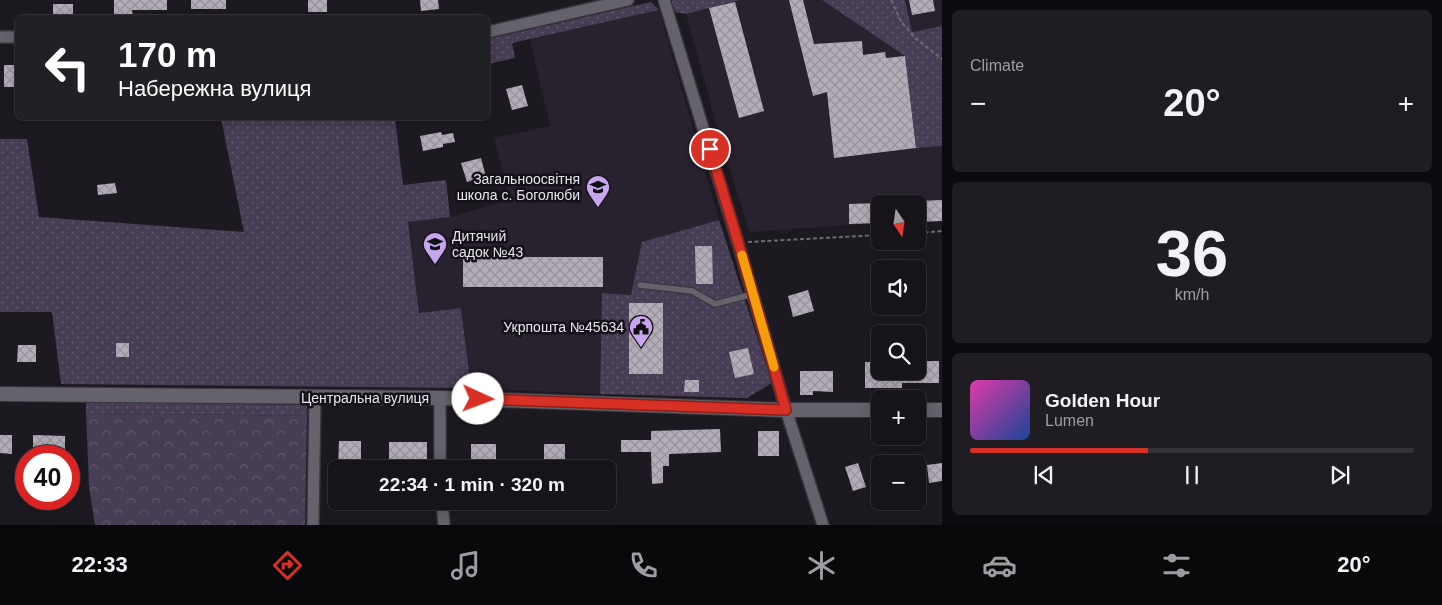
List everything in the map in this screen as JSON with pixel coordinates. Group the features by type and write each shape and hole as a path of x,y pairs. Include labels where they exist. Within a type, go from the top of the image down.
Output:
{"street":[{"path":"490,32 628,0"},
{"path":"664,0 738,242 786,410 823,525"},
{"path":"0,37 15,37"},
{"name":"Центральна вулиця","path":"0,394 440,398 786,410 871,410"},
{"path":"313,525 315,398"},
{"path":"440,398 440,460"},
{"path":"926,410 942,410"},
{"path":"443,510 444,525"}],"lane":[{"path":"640,286 692,291 715,304 753,294"}],"path":[{"path":"891,0 902,23 942,59"},
{"path":"926,232 942,231"},
{"path":"738,242 871,235"}],"shaded area":[{"path":"740,0 822,0 905,56 916,148 942,146 942,221 926,222 926,195 871,195 871,224 749,232 686,14"},
{"path":"905,0 942,0 942,26 912,32"},
{"name":"Загальноосвітня школа с. Боголюби","path":"659,10 719,220 643,242 631,295 602,293 600,394 471,388 461,308 419,313 408,221 450,217 510,200 494,138 550,126 530,39"}],"green space":[{"path":"671,0 740,0 686,14 675,12"},
{"path":"822,0 905,0 912,32 942,26 942,146 916,148 905,56"},
{"path":"651,2 659,10 512,43 515,58 490,64 490,39"},
{"path":"221,120 395,120 403,185 446,180 450,217 408,222 419,313 461,308 471,388 61,384 52,312 0,312 0,139 27,139 39,217 244,232"},
{"path":"719,220 772,383 747,398 600,394 602,293 631,295 642,242"},
{"path":"86,402 307,405 307,416 86,413"},
{"path":"86,413 307,416 305,525 95,525 89,486"}],"building":[{"path":"114,0 167,0 167,10 132,10 133,15 114,15"},
{"path":"191,0 226,0 226,9 191,9"},
{"path":"308,0 327,0 327,12 308,12"},
{"path":"420,0 438,0 439,9 421,11"},
{"path":"789,0 803,0 814,44 862,41 863,55 885,52 886,58 905,56 916,148 834,158 827,92 813,96"},
{"path":"909,0 933,0 935,11 912,15"},
{"path":"735,2 764,111 739,118 709,8"},
{"path":"53,4 73,4 73,15 53,15"},
{"path":"4,65 15,65 15,87 4,87"},
{"path":"522,85 528,106 512,110 506,89"},
{"path":"441,132 442,135 453,133 455,142 443,144 443,147 423,151 420,136"},
{"path":"481,158 486,177 467,182 461,163"},
{"path":"115,183 117,193 98,195 97,185"},
{"path":"942,200 942,221 926,222 926,201"},
{"path":"871,203 871,223 849,224 849,204"},
{"path":"695,246 712,246 713,284 696,284"},
{"path":"463,257 603,257 603,287 463,287"},
{"path":"808,290 814,311 793,317 788,296"},
{"path":"629,303 663,303 663,374 629,374"},
{"path":"116,343 129,343 129,357 116,357"},
{"path":"18,345 36,345 36,362 17,362"},
{"path":"748,348 754,374 735,378 729,352"},
{"path":"926,361 939,361 939,383 902,383 902,388 865,388 865,362 871,362 871,380 926,380"},
{"path":"800,371 833,371 833,392 813,391 813,395 800,395"},
{"path":"685,380 699,380 699,392 684,392"},
{"path":"720,429 721,452 669,454 669,466 663,466 663,483 652,484 651,452 621,452 621,440 651,440 651,431"},
{"path":"758,431 779,431 779,456 758,456"},
{"path":"0,435 12,435 12,454 0,453"},
{"path":"33,435 65,436 65,445 33,445"},
{"path":"339,441 361,441 361,460 338,460"},
{"path":"389,442 427,442 427,460 389,460"},
{"path":"471,444 496,444 496,459 471,459"},
{"path":"544,444 565,444 565,460 544,460"},
{"path":"858,463 866,487 853,491 845,467"},
{"path":"942,463 942,481 929,483 927,465"}],"slow traffic":[{"path":"742,255 774,367"}],"place":[{"name":"Загальноосвітня школа с. Боголюби","path":"598,208"},
{"name":"Дитячий садок №43","path":"435,265"},
{"name":"Укрпошта №45634","path":"641,348"}],"route":[{"path":"478,399 786,410 710,149"}]}
